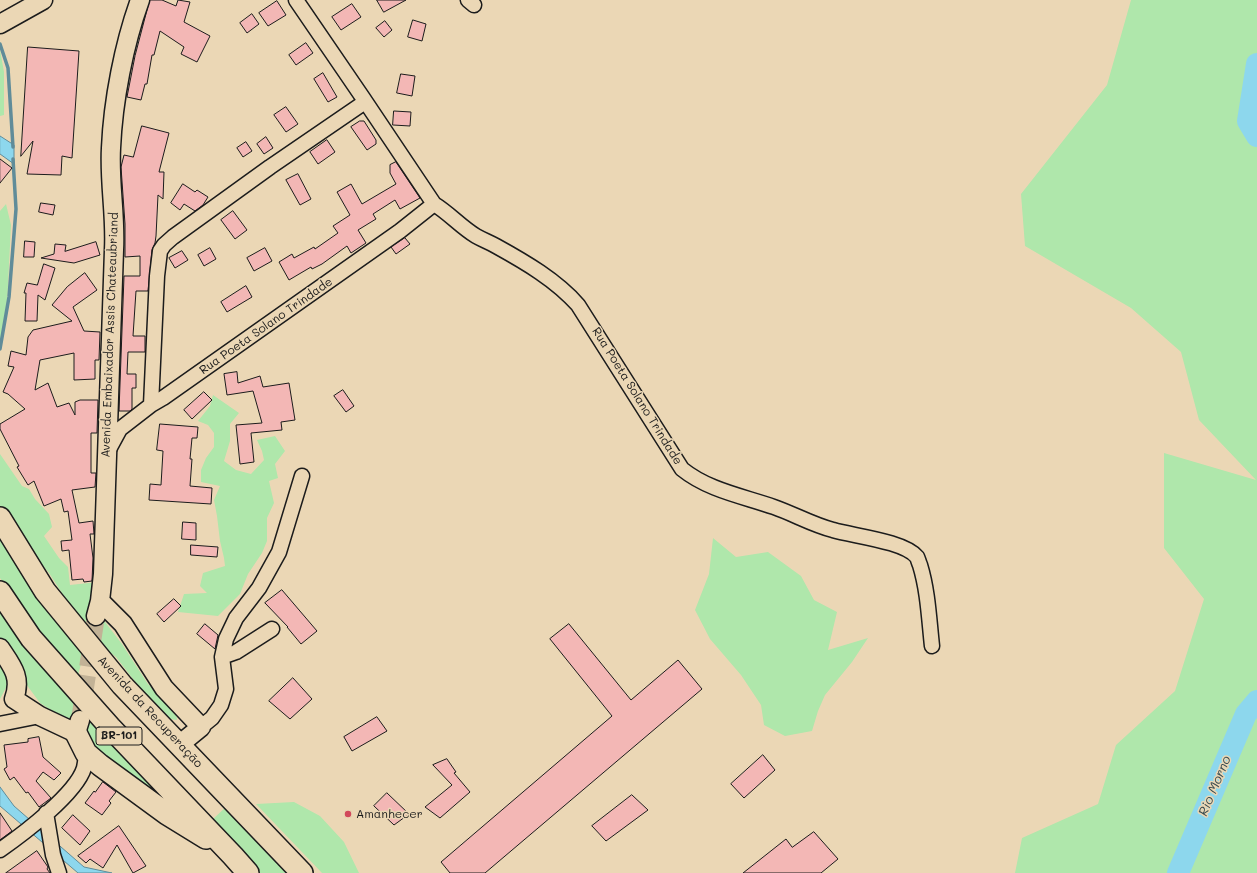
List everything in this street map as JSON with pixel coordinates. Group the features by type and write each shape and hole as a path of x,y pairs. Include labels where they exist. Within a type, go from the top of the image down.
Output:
{"highway":[{"name":"Avenida da Recuperação","path":"0,518 45,591 122,685 302,873"},
{"name":"BR-101","path":"0,592 31,638 46,655 110,727 248,873"},
{"path":"78,726 86,753 100,765 167,814 233,856"}],"main road":[{"path":"1,24 43,0"},
{"name":"Avenida Embaixador Assis Chateaubriand","path":"140,0 133,17 123,63 115,106 111,149 114,248 103,574 98,608 123,624 164,688 201,727"},
{"path":"0,648 12,666 17,678 18,686 7,703 40,716 78,726"},
{"path":"179,745 201,727"}],"street":[{"name":"Rua Poeta Solano Trindade","path":"296,0 434,204 475,235 496,246 546,277 571,297 578,305 682,469 693,478 718,489 774,507 832,530 895,544 917,557 923,575 928,604 932,646"},
{"path":"151,406 157,276 160,252 164,245 263,172 365,102"},
{"name":"Rua Poeta Solano Trindade","path":"106,455 120,429 400,231 434,204"},
{"path":"201,727 212,718 221,705 226,689 222,657 226,639 236,618 259,588 279,552 302,476"},
{"path":"222,657 236,652 272,628"},
{"path":"0,724 40,716"},
{"path":"0,850 24,834 62,799 75,784 84,769 86,753"},
{"path":"43,816 59,873"}],"green space":[{"path":"1131,0 1257,0 1257,873 1015,873 1022,838 1098,804 1116,745 1175,691 1204,599 1164,548 1164,453 1256,480 1199,420 1181,352 1131,308 1025,246 1021,194 1107,85"},
{"path":"0,50 4,72 4,115 0,116"},
{"path":"6,204 11,225 7,306 0,349 0,211"},
{"path":"213,395 239,413 230,424 230,441 224,461 236,470 251,474 264,460 257,440 275,436 285,451 275,464 278,478 269,481 274,503 267,518 267,541 262,553 248,574 240,594 218,616 178,612 184,594 207,593 200,586 203,573 225,566 214,500 220,486 201,482 201,470 206,458 214,447 214,433 208,425 198,421 210,406"},
{"path":"0,454 22,486 29,489 35,499 49,514 52,527 44,536 59,558 68,567 70,585 98,582 86,624 67,601 49,573 22,542 0,510"},
{"path":"0,535 84,653 77,679 21,610 0,578"},
{"path":"713,538 736,557 768,552 801,576 814,600 837,612 828,650 868,638 852,662 825,695 812,731 785,736 764,725 761,705 741,675 710,639 695,610 709,574"},
{"path":"0,608 191,824 102,764 78,728 40,703 0,646"},
{"path":"102,618 122,644 148,684 176,710 177,720 169,719 142,691 116,657 99,644 98,639"},
{"path":"0,658 10,680 0,699"},
{"path":"294,802 320,816 344,842 359,873 322,873 256,804"},
{"path":"227,806 292,873 260,873 213,819"}],"water":[{"path":"0,136 14,145 14,164 0,154"},
{"path":"0,787 14,806 84,867 112,873 78,873 0,806"}],"building":[{"path":"150,0 162,0 176,6 178,0 190,2 184,22 210,36 197,62 181,54 184,47 160,31 154,55 152,55 147,84 145,84 141,100 127,97 135,56"},
{"path":"377,0 406,0 384,12"},
{"path":"277,1 286,15 268,26 259,13"},
{"path":"352,4 361,17 341,30 332,17"},
{"path":"252,14 259,24 247,33 240,23"},
{"path":"413,20 426,24 422,41 408,37"},
{"path":"385,21 392,30 384,37 376,28"},
{"path":"306,43 313,53 296,65 289,55"},
{"path":"28,47 79,51 72,158 62,156 61,175 27,174 33,141 21,156"},
{"path":"323,73 337,97 328,102 314,79"},
{"path":"401,74 415,76 412,96 397,93"},
{"path":"286,107 298,124 286,132 274,115"},
{"path":"394,111 411,112 410,126 393,125"},
{"path":"360,121 364,121 376,140 376,144 367,150 351,127"},
{"path":"142,126 169,133 159,172 164,172 163,199 158,195 156,236 152,250 148,291 136,291 133,336 145,336 145,352 128,352 127,374 136,374 136,388 132,388 132,409 130,411 119,411 124,276 140,276 140,256 125,257 125,224 121,167 124,155 133,157"},
{"path":"266,137 273,148 264,154 257,144"},
{"path":"327,140 335,152 318,164 310,152"},
{"path":"246,142 252,151 243,157 237,148"},
{"path":"0,159 12,168 0,183"},
{"path":"396,162 420,198 400,209 395,200 373,214 376,219 358,230 366,243 351,253 347,246 322,264 312,269 311,267 289,280 279,262 292,254 294,258 314,247 315,249 338,233 333,226 350,215 337,192 351,184 362,204 396,184 390,173 390,165"},
{"path":"298,174 311,199 300,205 286,180"},
{"path":"183,184 195,192 197,190 208,197 203,205 195,211 184,204 180,210 171,203"},
{"path":"41,203 55,205 53,215 39,212"},
{"path":"233,211 247,230 235,239 221,220"},
{"path":"405,238 410,244 396,254 391,247"},
{"path":"25,241 35,242 34,257 24,257"},
{"path":"96,242 100,255 74,263 41,258 54,254 55,244 66,245 65,251"},
{"path":"210,248 216,259 204,266 198,255"},
{"path":"265,248 272,261 254,271 247,258"},
{"path":"182,251 188,260 175,268 169,258"},
{"path":"44,264 55,268 45,300 38,295 37,321 25,321 26,293 24,293 27,283 37,285"},
{"path":"85,273 97,290 73,307 84,331 100,332 99,360 95,360 95,379 74,380 74,353 40,360 35,390 48,383 57,407 69,403 75,415 75,402 80,400 98,400 97,433 91,433 91,473 96,473 95,487 72,490 79,523 93,521 94,534 90,534 93,558 92,581 84,582 83,579 72,580 69,550 62,551 61,541 72,540 68,511 64,512 61,499 44,506 34,481 28,485 17,467 19,466 0,429 0,424 25,409 8,394 3,392 14,367 8,366 11,351 26,355 28,337 33,330 72,321 52,305 67,287"},
{"path":"246,286 252,297 227,312 221,302"},
{"path":"237,372 238,383 260,376 263,387 289,383 295,420 281,422 282,430 251,433 254,462 240,464 236,425 262,423 253,391 227,395 224,374"},
{"path":"343,390 354,406 346,412 334,396"},
{"path":"204,392 212,400 192,419 184,410"},
{"path":"160,424 198,427 197,438 192,438 190,486 212,488 211,504 149,500 150,484 161,485 163,451 157,450"},
{"path":"183,522 196,523 196,540 182,539"},
{"path":"191,545 218,547 217,557 191,555"},
{"path":"282,590 317,631 301,644 288,627 265,603"},
{"path":"174,599 181,606 164,622 157,614"},
{"path":"205,624 218,635 215,649 197,634"},
{"path":"569,624 631,700 678,660 702,689 485,873 450,873 441,862 612,716 550,639"},
{"path":"293,678 312,699 290,719 269,701"},
{"path":"377,717 387,731 352,751 344,737"},
{"path":"39,737 43,757 61,773 54,780 43,772 36,781 51,798 39,807 14,777 10,780 4,769 7,767 4,745 28,742 28,739"},
{"path":"763,755 775,770 744,798 731,784"},
{"path":"447,759 456,772 454,773 470,792 440,818 425,807 452,785 433,765"},
{"path":"103,782 116,792 109,801 111,803 102,815 85,803"},
{"path":"387,793 409,814 394,825 374,806"},
{"path":"632,795 648,810 606,841 592,826"},
{"path":"0,813 12,831 0,840"},
{"path":"73,815 90,831 80,845 62,828"},
{"path":"119,826 146,866 133,873 117,845 103,868 90,859 86,863 78,856"},
{"path":"814,832 838,859 821,873 743,873 786,839 792,847"},
{"path":"37,851 48,867 47,869 50,873 6,873"}],"waterway":[{"path":"0,44 8,68 13,147"},
{"name":"Rio Morno","path":"1257,64 1248,121 1257,136"},
{"path":"0,349 9,297 16,209 13,159"},
{"name":"Rio Morno","path":"1178,873 1246,714 1257,701"}],"tunnel":[{"path":"80,720 96,616"}],"place":[{"name":"Amanhecer","path":"348,814"}]}
